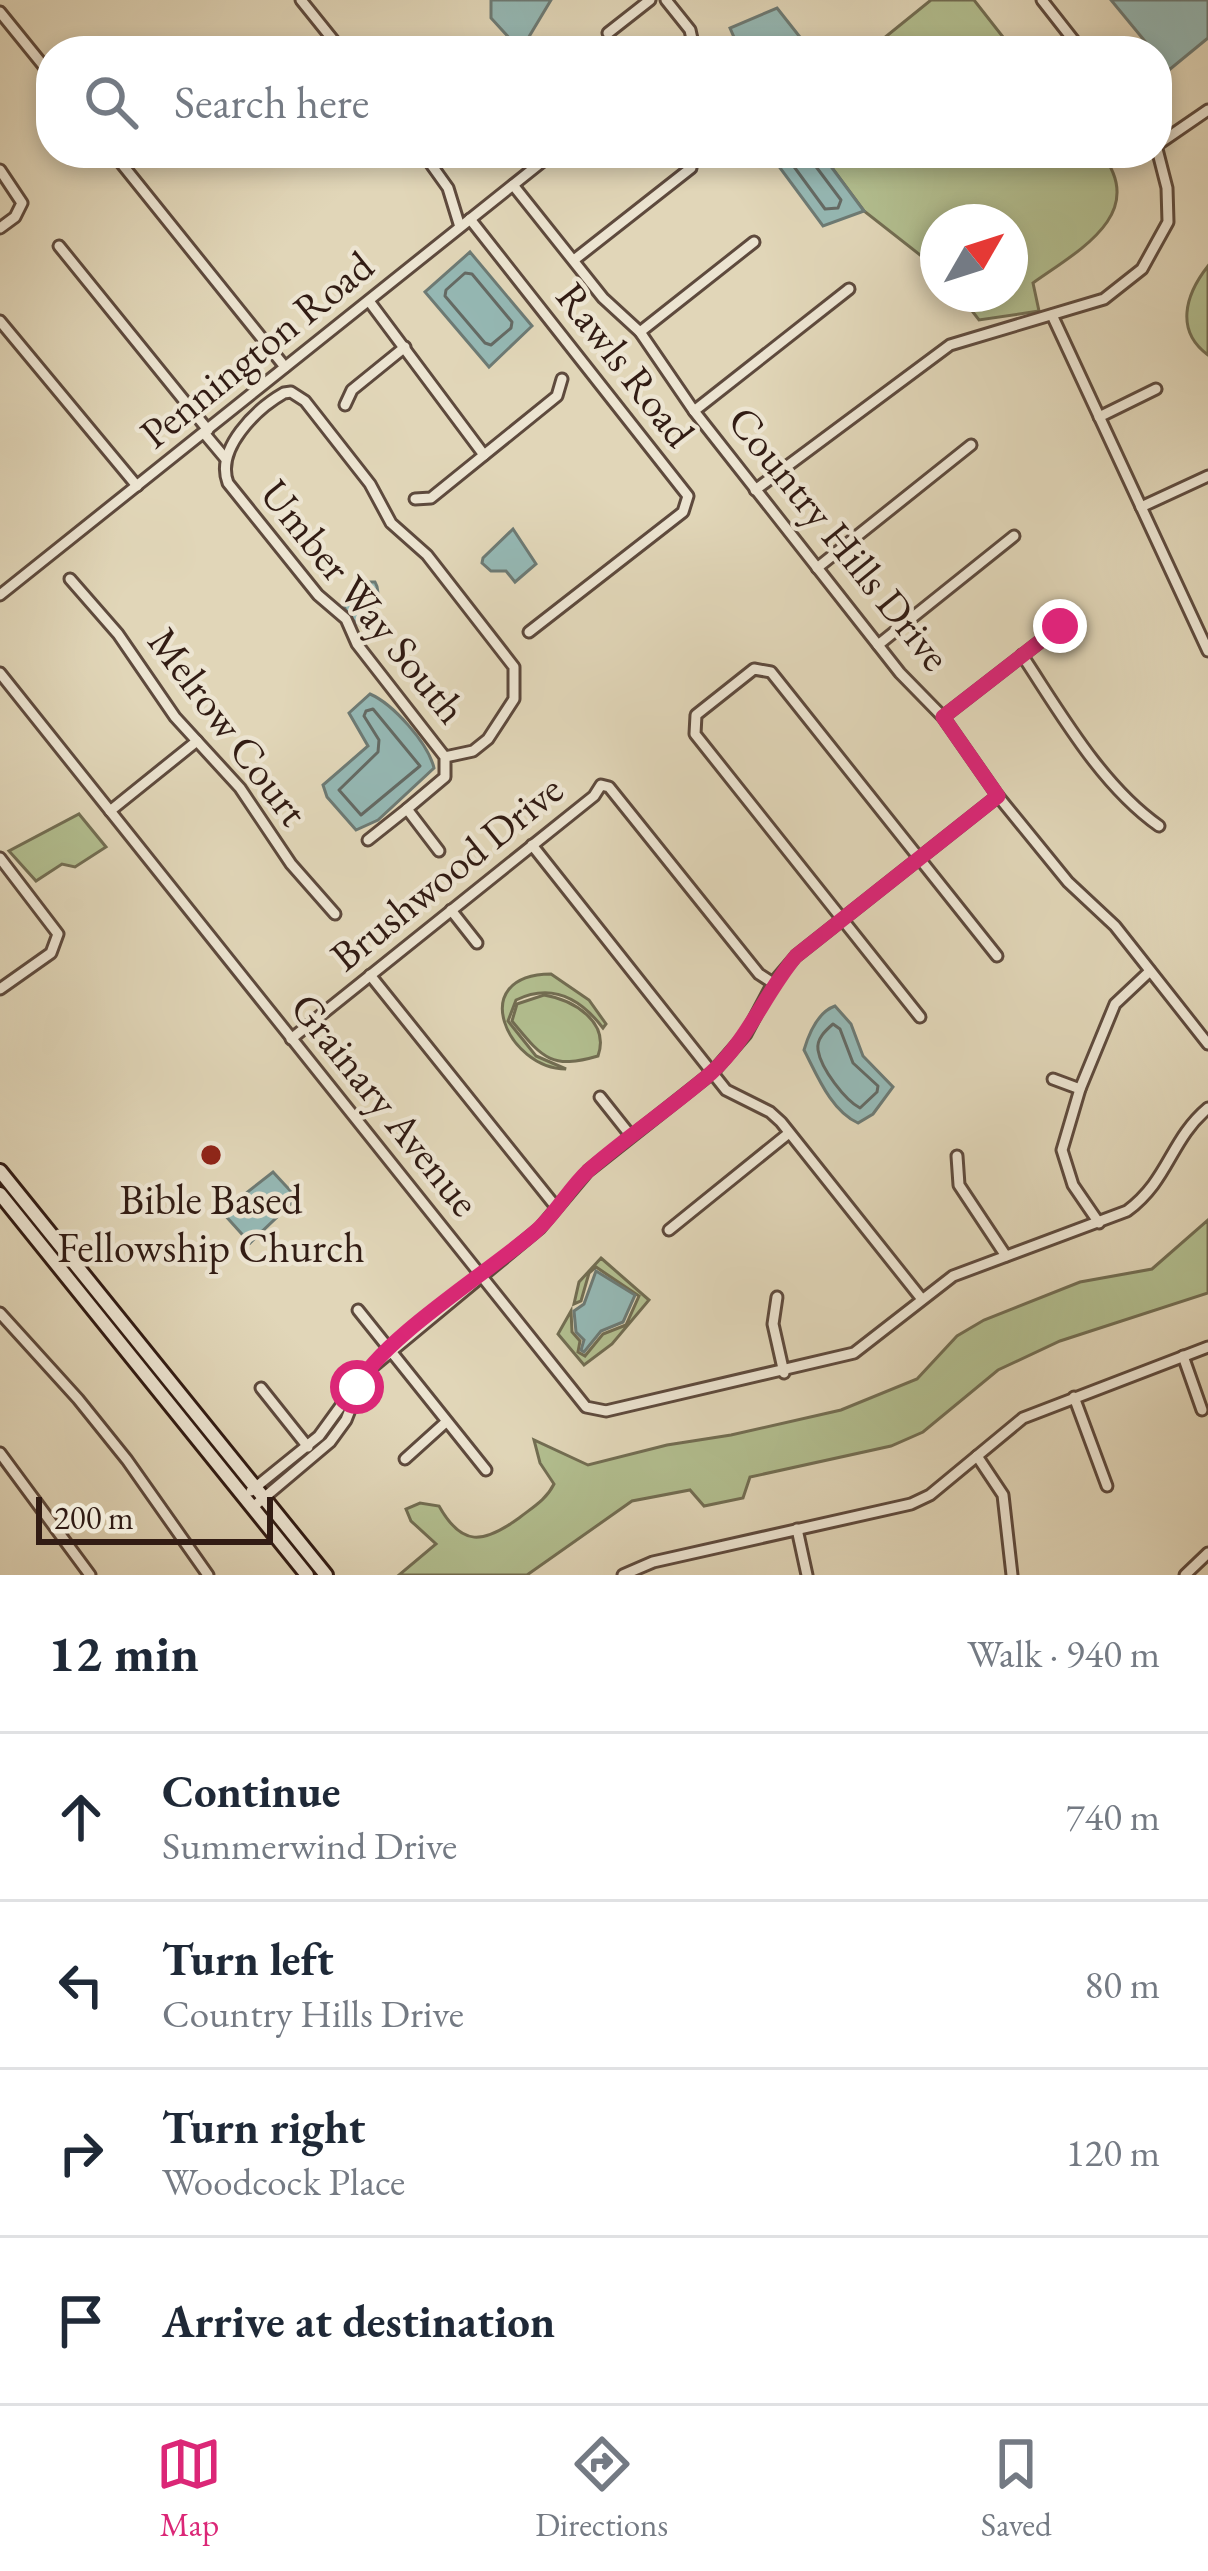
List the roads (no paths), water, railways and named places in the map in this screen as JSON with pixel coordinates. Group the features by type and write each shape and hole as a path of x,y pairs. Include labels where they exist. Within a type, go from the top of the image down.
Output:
{"main road":[{"path":"0,1172 326,1575"},
{"path":"0,1195 307,1575"}],"street":[{"path":"301,0 329,36"},
{"path":"608,33 650,0"},
{"path":"666,0 692,36"},
{"path":"1042,0 1070,36"},
{"path":"0,11 36,56"},
{"path":"1172,136 1208,110"},
{"path":"125,168 285,367"},
{"path":"434,168 448,188 460,227"},
{"name":"Pennington Road","path":"0,596 534,168"},
{"path":"574,260 691,168"},
{"path":"755,490 950,345 1104,299 1142,269 1168,223 1162,168"},
{"path":"0,170 22,202 0,228"},
{"name":"Country Hills Drive","path":"513,185 603,298 640,332 694,411 878,644 943,717 998,796 1068,882 1114,926 1208,1044"},
{"name":"Rawls Road","path":"470,219 688,496 683,512 529,632"},
{"path":"640,332 754,242"},
{"path":"58,246 209,429 225,458"},
{"path":"694,411 849,289"},
{"path":"369,301 484,455"},
{"path":"1052,315 1208,651"},
{"path":"0,321 137,486"},
{"path":"345,405 352,390 405,347"},
{"path":"415,499 430,498 557,396 562,379"},
{"path":"1099,417 1156,389"},
{"path":"232,444 277,396 291,392 299,396 370,484 391,523 427,554 508,656 517,677 510,709 482,746 446,757"},
{"name":"Umber Way South","path":"209,429 232,444 225,458 228,483 324,602 346,619 357,644 446,757 445,777 368,840"},
{"path":"817,568 971,445"},
{"path":"1141,507 1208,476"},
{"path":"878,644 1014,536"},
{"name":"Melrow Court","path":"70,579 107,621 157,694 240,788 291,864 335,914"},
{"path":"943,717 1060,626"},
{"path":"1022,656 1066,723 1135,809 1159,826"},
{"path":"920,1017 695,734 696,715 724,692 754,669 771,672 997,956"},
{"name":"Grainary Avenue","path":"0,673 586,1407 606,1412 854,1353 952,1276 1126,1211 1148,1196 1187,1126 1208,1108"},
{"path":"110,811 197,741"},
{"name":"Brushwood Drive","path":"291,1039 602,785 609,787 759,974 773,983"},
{"path":"248,1502 328,1427 364,1374 389,1349 540,1228 588,1171 712,1072 746,1034 773,983 796,956 998,796"},
{"path":"407,809 439,851"},
{"path":"532,845 712,1072 735,1097 770,1112 921,1298"},
{"path":"0,859 58,934 51,953 0,989"},
{"path":"451,910 477,943"},
{"path":"1099,1222 1073,1184 1062,1150 1080,1088 1115,1004 1150,971"},
{"path":"370,975 556,1207"},
{"path":"1053,1079 1080,1088"},
{"path":"600,1097 631,1136"},
{"path":"669,1230 789,1133"},
{"path":"957,1156 959,1185 1006,1256"},
{"path":"777,1297 773,1324 784,1373"},
{"path":"358,1310 486,1470"},
{"path":"0,1313 78,1399 208,1575"},
{"path":"623,1575 653,1562 911,1504 930,1496 1023,1418 1208,1347"},
{"path":"1183,1356 1202,1410"},
{"path":"260,1492 315,1456 346,1420 364,1374"},
{"path":"261,1388 315,1456"},
{"path":"1074,1397 1107,1486"},
{"path":"404,1460 446,1422"},
{"path":"0,1454 90,1575"},
{"path":"977,1456 1003,1495 1012,1575"},
{"path":"797,1529 807,1575"},
{"path":"1185,1575 1208,1552"}],"water":[{"path":"491,0 551,0 529,36 507,36 491,18"},
{"path":"1111,0 1208,0 1208,38 1172,68 1172,36 1141,36"},
{"path":"777,8 799,36 733,36 730,28"},
{"path":"780,168 832,168 864,211 823,226"},
{"path":"470,252 532,326 489,367 425,292"},
{"path":"513,529 536,564 515,582 506,571 491,571 482,563"},
{"path":"367,582 375,582 378,593 363,627 348,617 343,603"},
{"path":"370,694 408,725 434,768 378,820 356,830 327,797 323,785 368,746 349,713"},
{"path":"835,1006 851,1024 863,1056 893,1087 873,1114 858,1123 832,1101 804,1050 819,1018"},
{"path":"273,1172 297,1198 250,1243 222,1212"},
{"path":"596,1271 635,1295 623,1322 601,1331 584,1352 574,1311 584,1304"}],"place":[{"name":"Bible Based Fellowship Church","path":"211,1155"}]}
